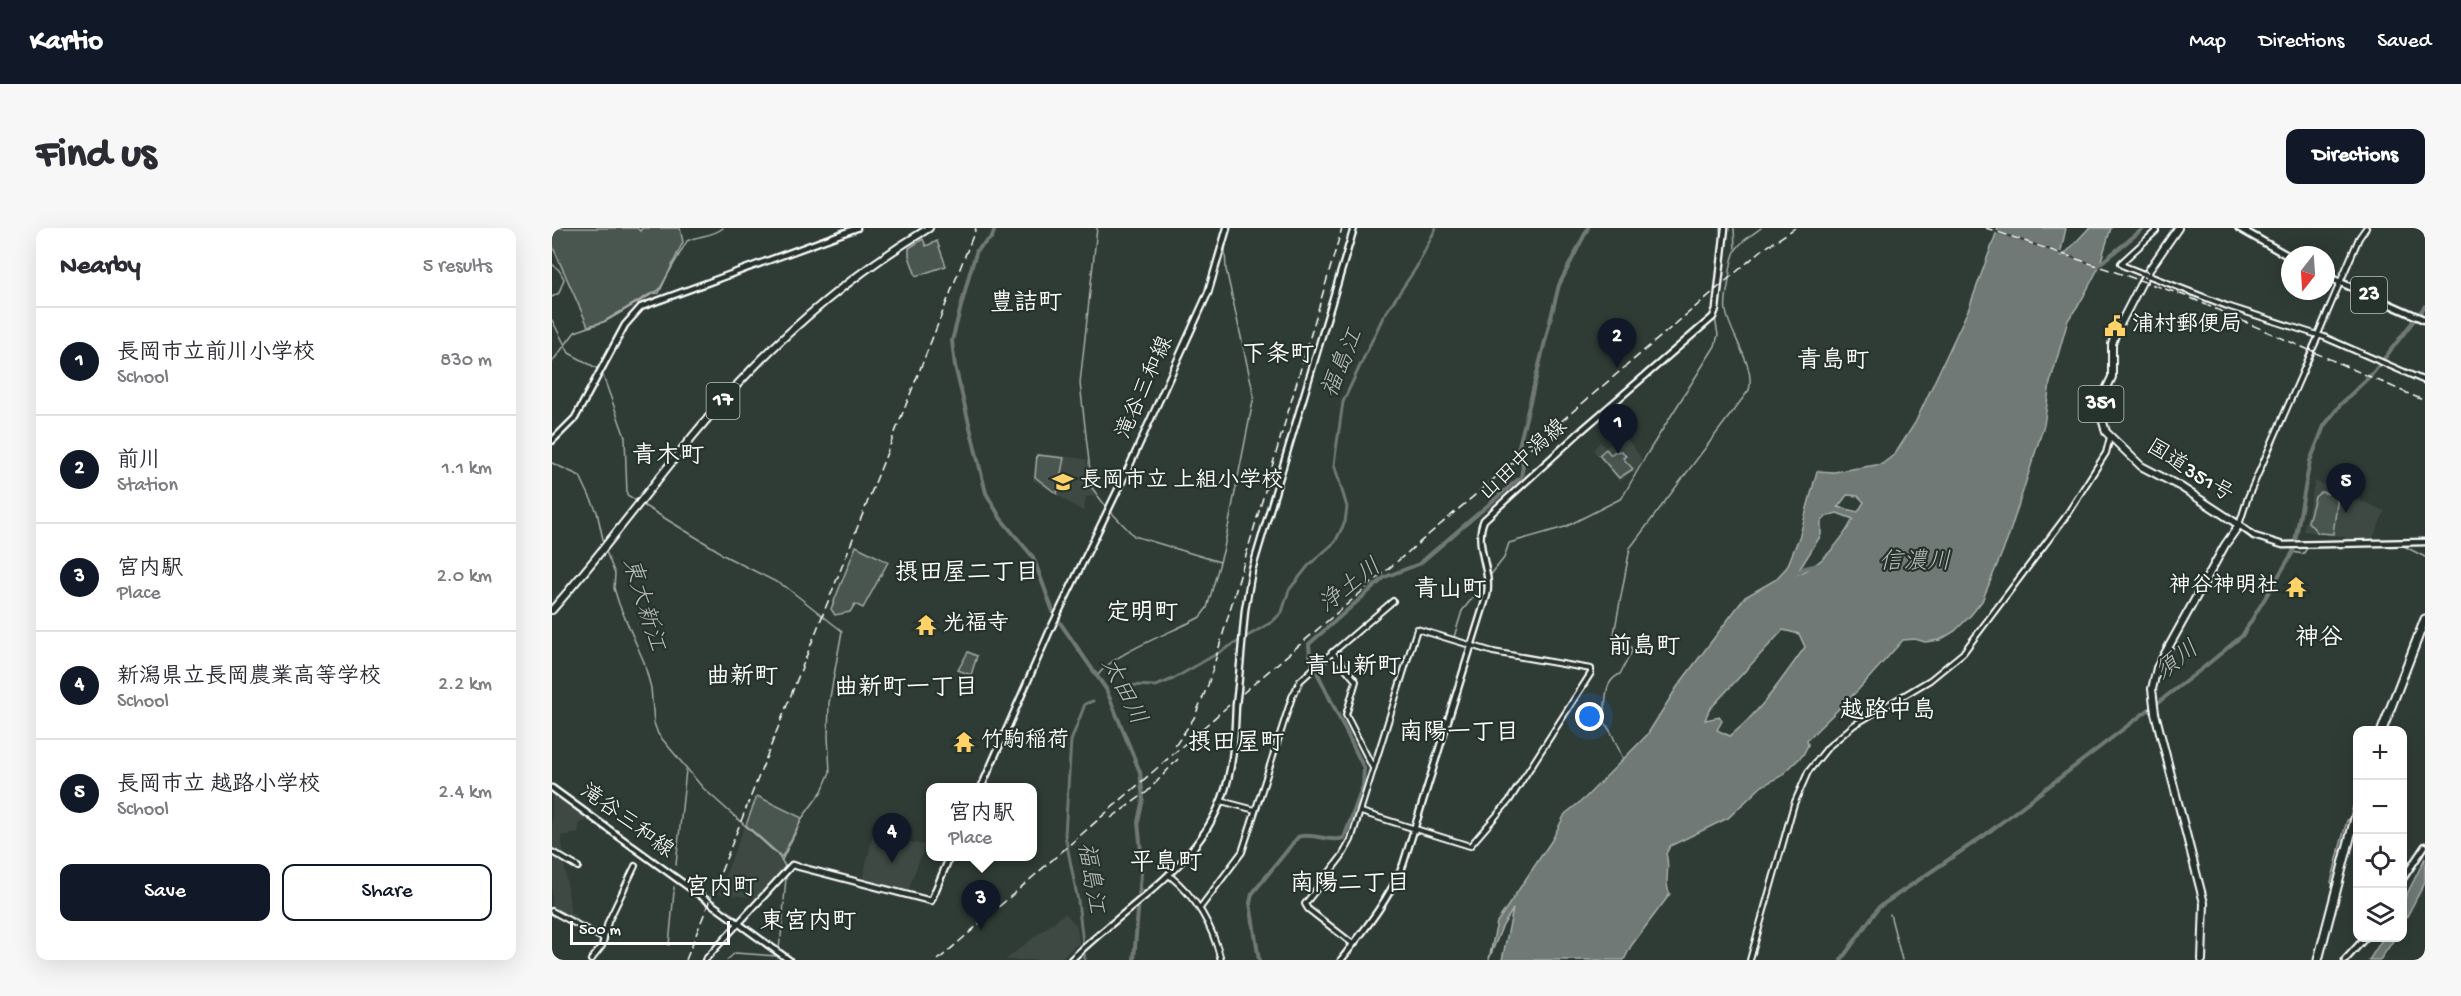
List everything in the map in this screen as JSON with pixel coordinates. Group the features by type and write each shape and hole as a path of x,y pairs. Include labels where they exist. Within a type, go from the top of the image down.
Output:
{"highway":[{"name":"17","path":"552,604 712,410 773,342 849,277 921,228"},
{"name":"17","path":"552,610 721,404 770,351 808,315 857,275 929,228"},
{"name":"国道351号","path":"2178,228 2135,292 2114,338 2112,377 2103,396 2100,410 2104,427 2110,437 2144,468 2181,487 2239,525 2225,545 2157,668 2153,684 2152,699 2155,713 2204,903 2202,960"},
{"path":"2385,726 2425,619"},
{"path":"2386,726 2425,629"},
{"path":"2320,960 2353,827"},
{"path":"2320,960 2354,834"}],"main road":[{"path":"552,441 575,418 625,325 641,307 856,228"},
{"name":"滝谷三和線","path":"983,783 1053,624 1138,447 1208,293 1227,228"},
{"path":"1071,960 1082,948 1169,875 1209,828 1221,801 1233,756 1243,635 1248,593 1256,557 1354,228"},
{"name":"山田中潟線","path":"1341,960 1377,914 1393,887 1414,828 1489,585 1489,574 1480,539 1484,520 1581,431 1713,317 1716,309 1725,228"},
{"path":"2239,228 2281,251"},
{"name":"23","path":"2335,280 2423,319"},
{"path":"2239,525 2257,537 2279,545 2425,542"},
{"name":"滝谷三和線","path":"552,788 789,960"},
{"path":"2407,874 2425,846"},
{"path":"738,924 792,865 931,901 948,861"},
{"path":"2345,960 2361,942"}],"street":[{"path":"2239,525 2248,497 2366,228"},
{"path":"2156,231 2121,263 2127,268 2230,308 2316,334 2425,381"},
{"path":"1750,960 1796,797 1808,772 1828,747 1854,725 1930,680 1963,652 2064,519 2104,456 2110,437"},
{"path":"1317,665 1393,601"},
{"path":"1353,944 1308,909 1305,904 1346,850 1361,812 1417,629 1505,655 1588,668 1592,672 1509,801 1470,846 1361,812"},
{"path":"1332,652 1356,681 1346,715 1373,769"},
{"path":"1200,908 1242,852 1295,689 1313,669"},
{"path":"1221,801 1255,810"},
{"path":"552,852 578,867"},
{"path":"591,960 605,940 608,922 635,866"},
{"path":"1169,875 1200,908 1216,940 1221,960"},
{"path":"552,911 605,940"},
{"path":"705,960 738,924"}],"shaded area":[{"path":"552,228 637,228 640,231 642,228 680,228 683,242 659,293 650,294 603,322 588,326 552,245"},
{"path":"923,239 926,246 937,241 946,266 916,276 909,256 909,248"},
{"path":"1623,433 1642,459 1634,474 1631,472 1620,482 1593,450 1600,442 1606,448"},
{"path":"1606,449 1611,455 1622,451 1626,456 1623,458 1633,469 1619,478 1599,455"},
{"name":"長岡市立 上組小学校","path":"1036,453 1086,459 1090,485 1096,497 1086,496 1084,512 1033,480"},
{"path":"1037,455 1064,458 1057,494 1035,477"},
{"path":"2315,481 2385,511 2372,541 2345,542 2346,537 2303,531"},
{"path":"2321,492 2338,496 2333,534 2318,533 2308,522 2315,497"},
{"path":"856,546 888,562 863,608 855,604 850,612 835,615 831,609"},
{"path":"968,652 977,656 971,675 958,670"},
{"path":"556,794 590,820 578,824 579,833 561,836 564,856 552,849 552,795"},
{"path":"757,796 802,818 782,857 746,825"},
{"path":"2351,819 2333,885 2331,882 2339,851 2341,851 2339,850 2347,820"},
{"path":"744,827 778,857 785,869 759,898 718,894"},
{"path":"873,835 925,845 908,891 862,880"},
{"path":"552,855 564,862 571,914 576,914 574,922 552,909"},
{"path":"1065,913 1077,926 1079,943 1059,960 1005,960"}],"water":[{"name":"信濃川","path":"1998,228 2066,228 2060,255 2063,256 2089,228 2111,228 2099,267 2068,320 2050,383 2044,425 2007,541 1982,601 1955,631 1940,640 1925,642 1915,639 1903,640 1859,689 1807,740 1808,745 1803,755 1781,776 1762,786 1728,818 1670,846 1666,854 1667,885 1670,894 1631,946 1624,960 1502,960 1513,909 1502,927 1489,959 1497,922 1552,840 1565,814 1585,798 1647,735 1677,687 1745,597 1775,580 1787,567 1800,535 1817,471 1834,472 1882,464 1895,454 1915,423 1969,308","holes":["1847,495 1858,496 1864,502 1858,512 1838,507","1837,513 1853,519 1843,536 1822,559 1796,575 1821,535 1821,522 1827,516","1783,630 1799,634 1805,647 1761,705 1730,736 1717,730 1722,721 1720,717 1705,720 1709,710"]},
{"path":"2425,858 2425,882 2407,916 2407,894"},
{"path":"2380,942 2392,942 2380,960 2369,960"}],"pier":[{"path":"1994,230 2102,266 2102,268 1993,232"}],"waterway":[{"path":"552,362 575,332 606,321 659,290 687,241 723,228"},
{"name":"太田川","path":"995,228 992,237 977,250 970,272 952,341 955,366 986,493 1001,519 1033,557 1054,614 1106,689 1140,772 1143,799 1138,822 1142,861 1134,960"},
{"path":"1097,228 1080,383 1092,488 1107,508"},
{"path":"1097,677 1115,660 1200,617 1207,608 1224,548 1254,396 1226,269 1225,250 1229,228"},
{"name":"福島江","path":"1122,688 1128,685 1156,686 1173,679 1272,622 1282,612 1289,590 1309,565 1335,542 1345,522 1347,507 1334,464 1343,402 1383,317 1416,268 1436,228"},
{"name":"浄土川","path":"1259,960 1250,903 1252,894 1298,837 1344,838 1363,786 1364,768 1310,658 1309,644 1385,577 1419,564 1521,477 1523,466 1518,450 1559,285 1588,228"},
{"path":"1720,228 1721,245"},
{"path":"1734,228 1735,248"},
{"path":"1623,759 1602,718 1610,682 1620,674 1632,651 1631,647 1614,634 1630,548 1749,390 1749,371 1728,320 1725,303 1734,254 1746,239 1761,228"},
{"path":"2097,266 2144,228"},
{"path":"552,264 564,279 559,293 552,297"},
{"path":"1714,310 1718,268"},
{"name":"須川","path":"1841,960 1879,907 1985,835 2242,636 2293,552 2310,461 2324,426 2340,405 2373,373 2425,306"},
{"path":"1489,577 1504,558 1509,543 1565,527 1622,498 1715,346 1718,335 1715,318"},
{"path":"552,320 569,353 600,370"},
{"path":"602,373 625,437 627,495 639,502"},
{"name":"東大新江","path":"552,463 580,476 597,512 604,544"},
{"path":"643,505 723,555 786,587 842,631 829,703 830,772 822,791 803,817 782,860"},
{"path":"1110,511 1134,536 1220,562"},
{"path":"2293,552 2303,554 2308,547 2376,545"},
{"path":"2402,545 2425,557"},
{"name":"東大新江","path":"605,549 615,574 614,588 619,604 644,662 651,688 654,723 658,734 703,788 779,856 786,868"},
{"name":"信濃川","path":"1795,574 1805,568 1818,565"},
{"path":"1454,637 1462,611 1486,581"},
{"name":"福島江","path":"1085,960 1078,901 1065,835 1071,741 1085,704 1093,701"},
{"path":"676,865 686,770"},
{"path":"784,900 786,878"},
{"path":"669,945 674,892"},
{"path":"781,937 784,903"},
{"path":"1890,914 1902,960"},
{"path":"779,949 780,940"},
{"path":"727,960 735,953 777,956"}],"tunnel":[{"path":"674,450 684,455"}],"railway":[{"path":"686,960 976,228"},
{"path":"1175,746 1194,718 1208,685 1342,228"},
{"path":"938,960 1236,699 1762,250 1795,228"},
{"path":"1986,228 2186,296 2425,401"},
{"path":"1111,818 1147,792 1178,759"}],"place":[{"name":"浦村郵便局","path":"2115,326"},
{"name":"前川","path":"1617,368"},
{"name":"長岡市立前川小学校","path":"1618,454"},
{"name":"長岡市立 上組小学校","path":"1063,482"},
{"name":"長岡市立 越路小学校","path":"2346,513"},
{"name":"神谷神明社","path":"2296,587"},
{"name":"光福寺","path":"926,625"},
{"name":"竹駒稲荷","path":"964,742"},
{"name":"新潟県立長岡農業高等学校","path":"892,863"},
{"name":"宮内駅","path":"981,930"}],"district":[{"name":"豊詰町","path":"1026,304"},
{"name":"下条町","path":"1278,356"},
{"name":"青島町","path":"1833,362"},
{"name":"青木町","path":"668,457"},
{"name":"摂田屋二丁目","path":"967,574"},
{"name":"青山町","path":"1450,591"},
{"name":"定明町","path":"1142,614"},
{"name":"神谷","path":"2319,639"},
{"name":"前島町","path":"1644,648"},
{"name":"青山新町","path":"1353,668"},
{"name":"曲新町","path":"742,678"},
{"name":"曲新町一丁目","path":"906,689"},
{"name":"越路中島","path":"1888,712"},
{"name":"南陽一丁目","path":"1459,734"},
{"name":"摂田屋町","path":"1236,744"},
{"name":"平島町","path":"1166,864"},
{"name":"南陽二丁目","path":"1350,885"},
{"name":"宮内町","path":"721,889"},
{"name":"東宮内町","path":"808,923"}]}
